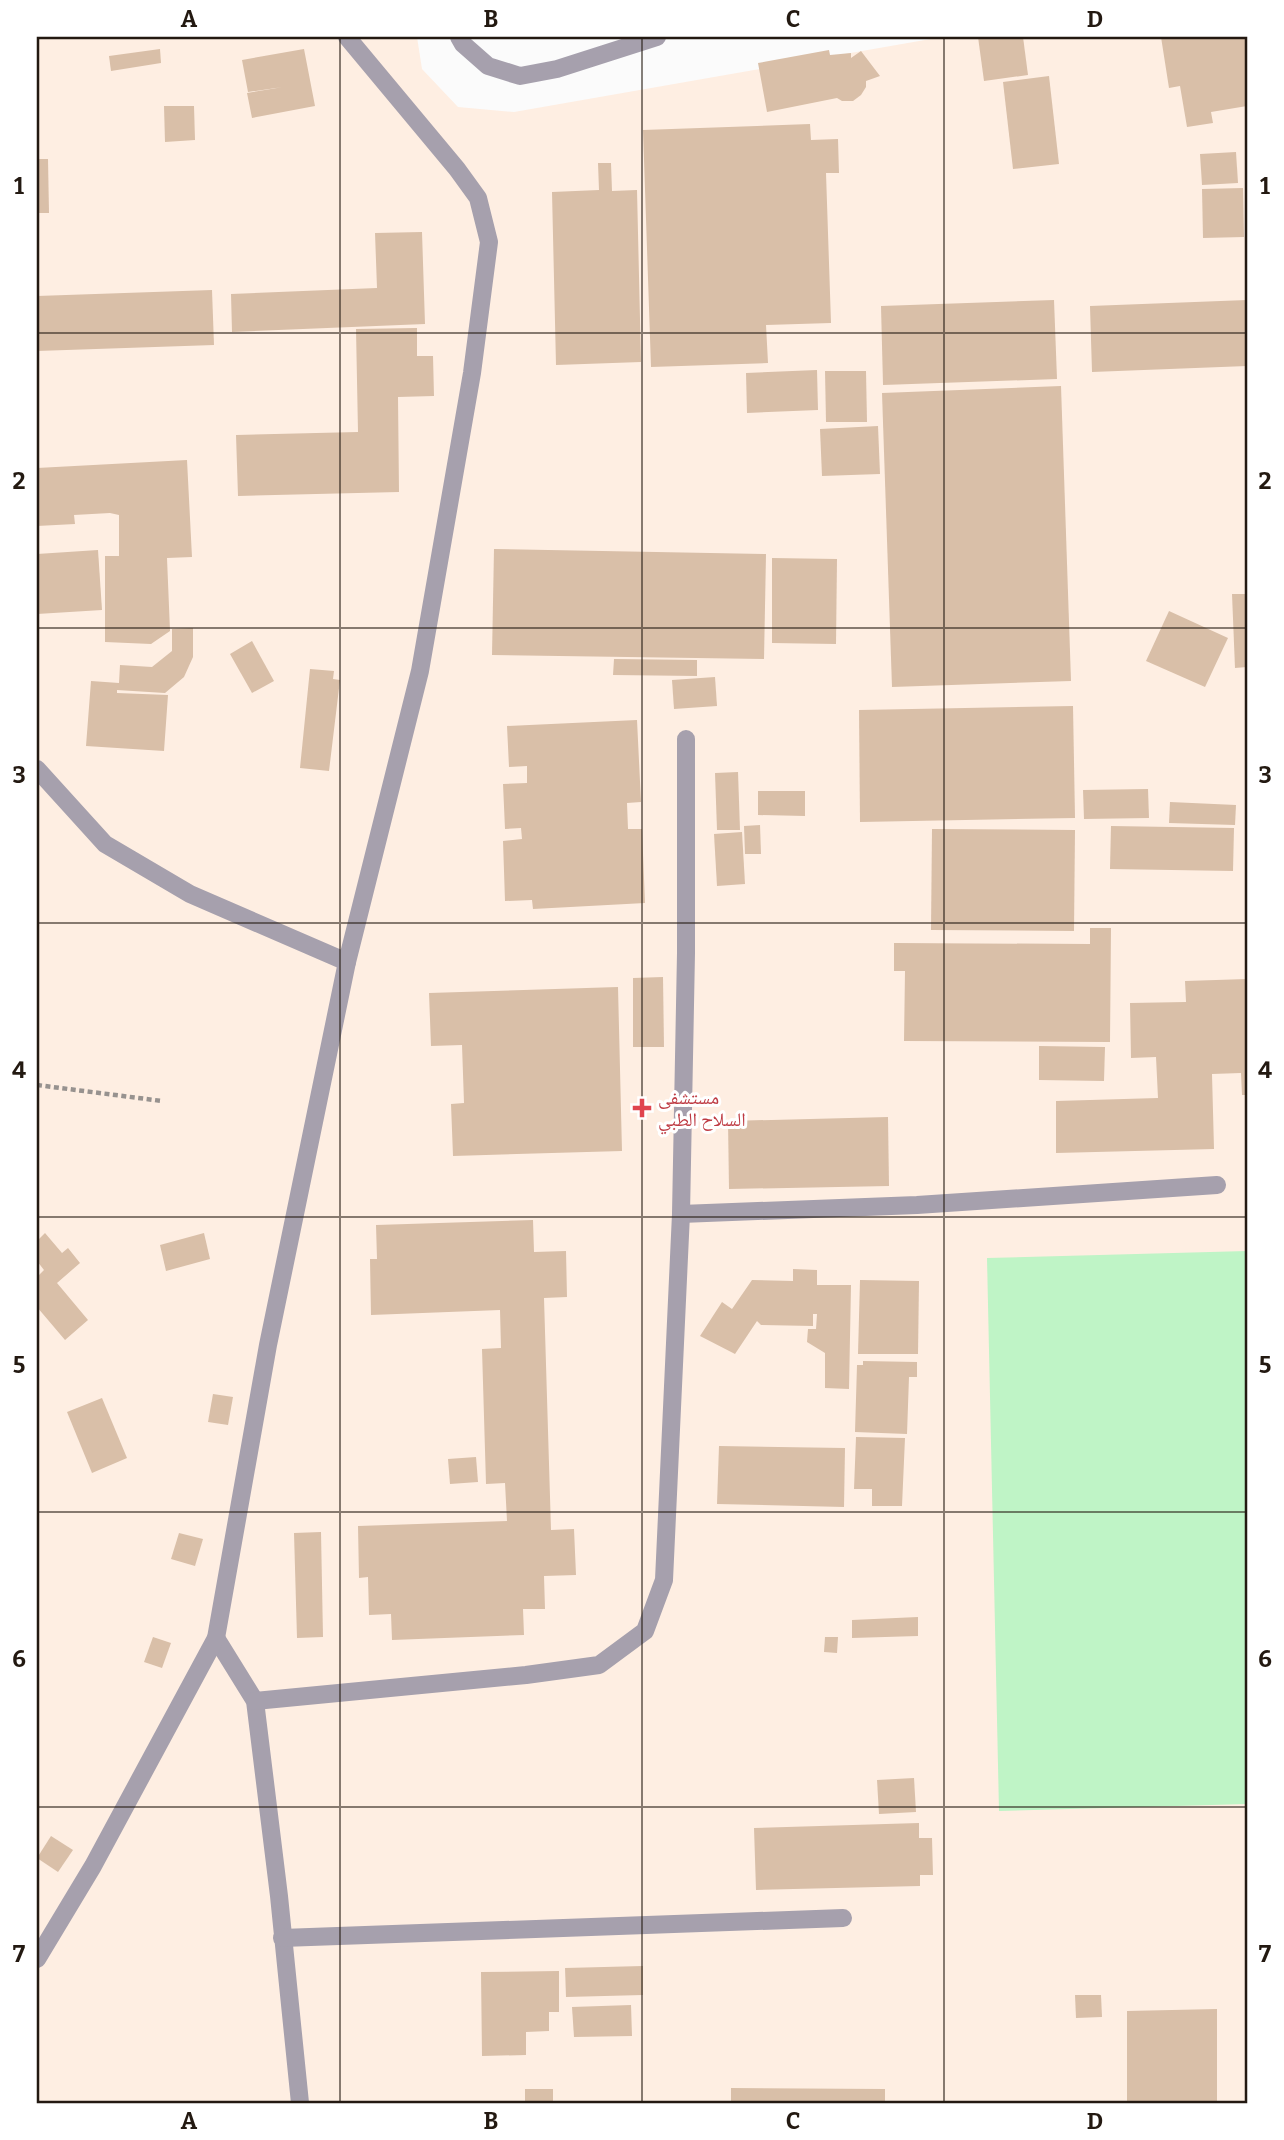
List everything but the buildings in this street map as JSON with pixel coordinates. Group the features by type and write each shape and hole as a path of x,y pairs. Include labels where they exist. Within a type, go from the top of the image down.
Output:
{"street":[{"path":"37,1959 93,1867 216,1638 268,1345 347,961 420,671 472,373 488,242 478,198 348,37"},
{"path":"459,37 463,44 488,66 520,76 557,69 657,37"},
{"path":"255,1700 526,1675 598,1664 645,1631 664,1580 681,1214 686,953 686,739"},
{"path":"37,769 105,844 190,894 347,961"},
{"path":"681,1214 917,1205 1217,1185"},
{"path":"216,1638 255,1700 279,1896 300,2103"},
{"path":"282,1937 843,1918"}],"path":[{"path":"37,1085 162,1101"}],"shaded area":[{"name":"مستشفى السلاح الطبي","path":"37,37 417,37 422,69 458,107 514,112 942,37 1247,37 1247,2103 37,2103"}],"green space":[{"path":"1247,1251 1247,1804 999,1811 987,1258"}],"place":[{"name":"مستشفى السلاح الطبي","path":"642,1108"}]}
